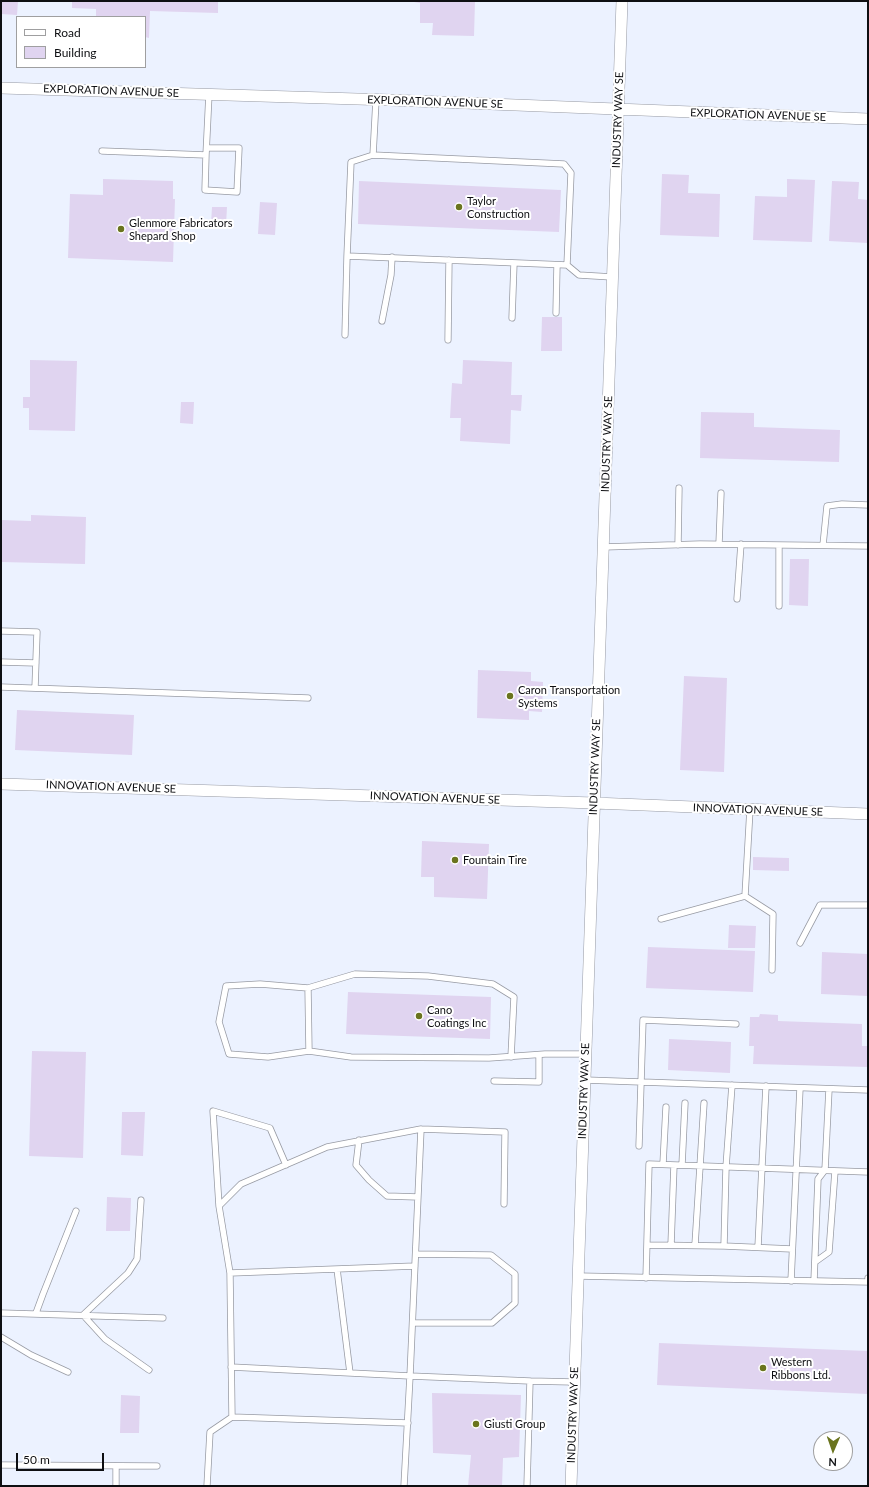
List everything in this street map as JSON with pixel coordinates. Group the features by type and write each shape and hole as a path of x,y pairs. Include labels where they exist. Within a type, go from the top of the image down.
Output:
{"street":[{"name":"INDUSTRY WAY SE","path":"571,1486 622,1"},
{"name":"EXPLORATION AVENUE SE","path":"1,88 209,94 868,119"},
{"name":"INNOVATION AVENUE SE","path":"1,784 594,803 868,814"}],"lane":[{"path":"206,148 239,148 237,192 205,190 206,148 209,94"},
{"path":"373,155 376,100"},
{"path":"102,151 206,155"},
{"path":"345,334 350,162 373,155 564,164 571,173 567,265"},
{"path":"347,256 567,265 579,275 612,277"},
{"path":"382,321 391,275 392,257"},
{"path":"448,260 448,340"},
{"path":"512,318 514,263"},
{"path":"556,313 557,265"},
{"path":"678,488 678,544"},
{"path":"719,544 722,493"},
{"path":"823,545 825,512 827,506 842,504 868,505"},
{"path":"603,547 678,544 868,546"},
{"path":"737,599 741,544"},
{"path":"779,545 779,606"},
{"path":"1,631 37,632 35,688"},
{"path":"1,662 36,663"},
{"path":"1,688 308,698"},
{"path":"745,896 750,809"},
{"path":"661,919 745,896 773,914 772,970"},
{"path":"800,943 820,905 868,905"},
{"path":"511,1056 514,997 493,984 428,976 355,974 308,988 260,984 226,986 219,1022 229,1054 268,1057 309,1051 351,1057 489,1058 586,1054"},
{"path":"308,988 309,1051"},
{"path":"639,1146 643,1020 736,1024"},
{"path":"494,1081 539,1082 538,1055"},
{"path":"585,1080 868,1090"},
{"path":"724,1246 726,1167 732,1085"},
{"path":"758,1247 766,1086"},
{"path":"791,1281 800,1088"},
{"path":"814,1281 818,1179 825,1170 829,1089"},
{"path":"682,1165 686,1103"},
{"path":"695,1245 704,1103"},
{"path":"663,1164 666,1107"},
{"path":"232,1416 230,1273 219,1206 213,1111 270,1128 286,1165"},
{"path":"404,1486 421,1129"},
{"path":"219,1206 241,1184 327,1147 421,1129 505,1132 504,1204"},
{"path":"358,1140 356,1165 369,1180 388,1196 418,1198"},
{"path":"646,1278 649,1164 868,1172"},
{"path":"671,1245 674,1165"},
{"path":"815,1262 829,1252 835,1170"},
{"path":"83,1315 128,1273 137,1259 141,1200"},
{"path":"36,1313 76,1211"},
{"path":"647,1245 695,1245 792,1249"},
{"path":"413,1322 492,1323 515,1303 515,1274 490,1255 416,1254"},
{"path":"230,1273 415,1266"},
{"path":"338,1269 350,1373"},
{"path":"578,1276 868,1282 868,1278"},
{"path":"1,1313 163,1318"},
{"path":"83,1315 105,1339 149,1370"},
{"path":"1,1337 31,1355 68,1372"},
{"path":"231,1367 574,1382"},
{"path":"527,1486 530,1381"},
{"path":"207,1486 210,1432 232,1416 408,1423"},
{"path":"1,1465 157,1466"},
{"path":"116,1466 116,1486"}],"shaded area":[{"path":"1,1 868,1 868,1486 1,1486"}],"building":[{"path":"2,1 18,1 17,15 1,14"},
{"path":"72,1 218,1 218,13 150,11 149,38 146,37 146,16 96,16 96,9 72,8"},
{"path":"414,1 475,1 474,36 432,35 433,23 420,23 420,3"},
{"path":"662,174 689,175 688,193 720,194 719,237 660,235"},
{"name":"Glenmore Fabricators Shepard Shop","path":"103,179 173,181 173,199 175,199 173,262 68,258 70,194 103,195"},
{"path":"787,179 815,180 812,242 753,240 755,196 787,197"},
{"name":"Taylor Construction","path":"359,181 561,190 559,232 358,224"},
{"path":"832,181 859,182 858,199 868,200 868,243 829,241"},
{"path":"260,202 277,203 275,235 258,234"},
{"path":"212,207 227,207 226,225 211,224"},
{"path":"542,317 562,317 562,351 541,351"},
{"path":"30,360 77,361 75,431 29,430 29,408 23,408 23,397 30,397"},
{"path":"463,360 512,362 511,395 522,395 521,411 511,410 510,444 460,441 461,418 450,418 452,383 462,384"},
{"path":"181,402 194,402 193,424 180,423"},
{"path":"701,412 754,413 754,427 840,430 839,462 700,458"},
{"path":"31,515 86,517 85,564 1,562 1,520 31,521"},
{"path":"790,559 809,559 808,606 789,605"},
{"name":"Caron Transportation Systems","path":"478,670 531,672 531,681 543,682 542,712 529,711 529,720 477,718"},
{"path":"684,676 727,678 724,772 680,770"},
{"path":"17,710 134,715 132,755 15,750"},
{"name":"Fountain Tire","path":"422,841 489,844 487,899 434,897 434,877 421,877"},
{"path":"753,857 789,858 789,871 753,870"},
{"path":"729,925 756,926 755,948 728,948"},
{"path":"648,947 755,951 753,992 646,988"},
{"path":"822,952 868,954 868,996 821,994"},
{"name":"Cano Coatings Inc","path":"348,992 491,997 490,1039 346,1034"},
{"path":"760,1014 778,1015 778,1021 862,1024 862,1046 868,1046 868,1067 753,1064 754,1046 749,1046 750,1017 759,1017"},
{"path":"669,1039 731,1042 730,1073 668,1070"},
{"path":"32,1051 86,1052 83,1158 29,1156"},
{"path":"122,1112 145,1112 143,1156 121,1155"},
{"path":"107,1197 131,1198 130,1231 106,1231"},
{"name":"Western Ribbons Ltd.","path":"659,1343 868,1351 868,1394 657,1385"},
{"name":"Giusti Group","path":"432,1393 521,1395 519,1457 503,1458 502,1486 468,1486 471,1455 433,1453"},
{"path":"121,1395 140,1396 139,1433 120,1433"}],"place":[{"name":"Taylor Construction","path":"459,207"},
{"name":"Glenmore Fabricators Shepard Shop","path":"121,229"},
{"name":"Caron Transportation Systems","path":"510,696"},
{"name":"Fountain Tire","path":"455,860"},
{"name":"Cano Coatings Inc","path":"419,1016"},
{"name":"Western Ribbons Ltd.","path":"763,1368"},
{"name":"Giusti Group","path":"476,1424"}]}
